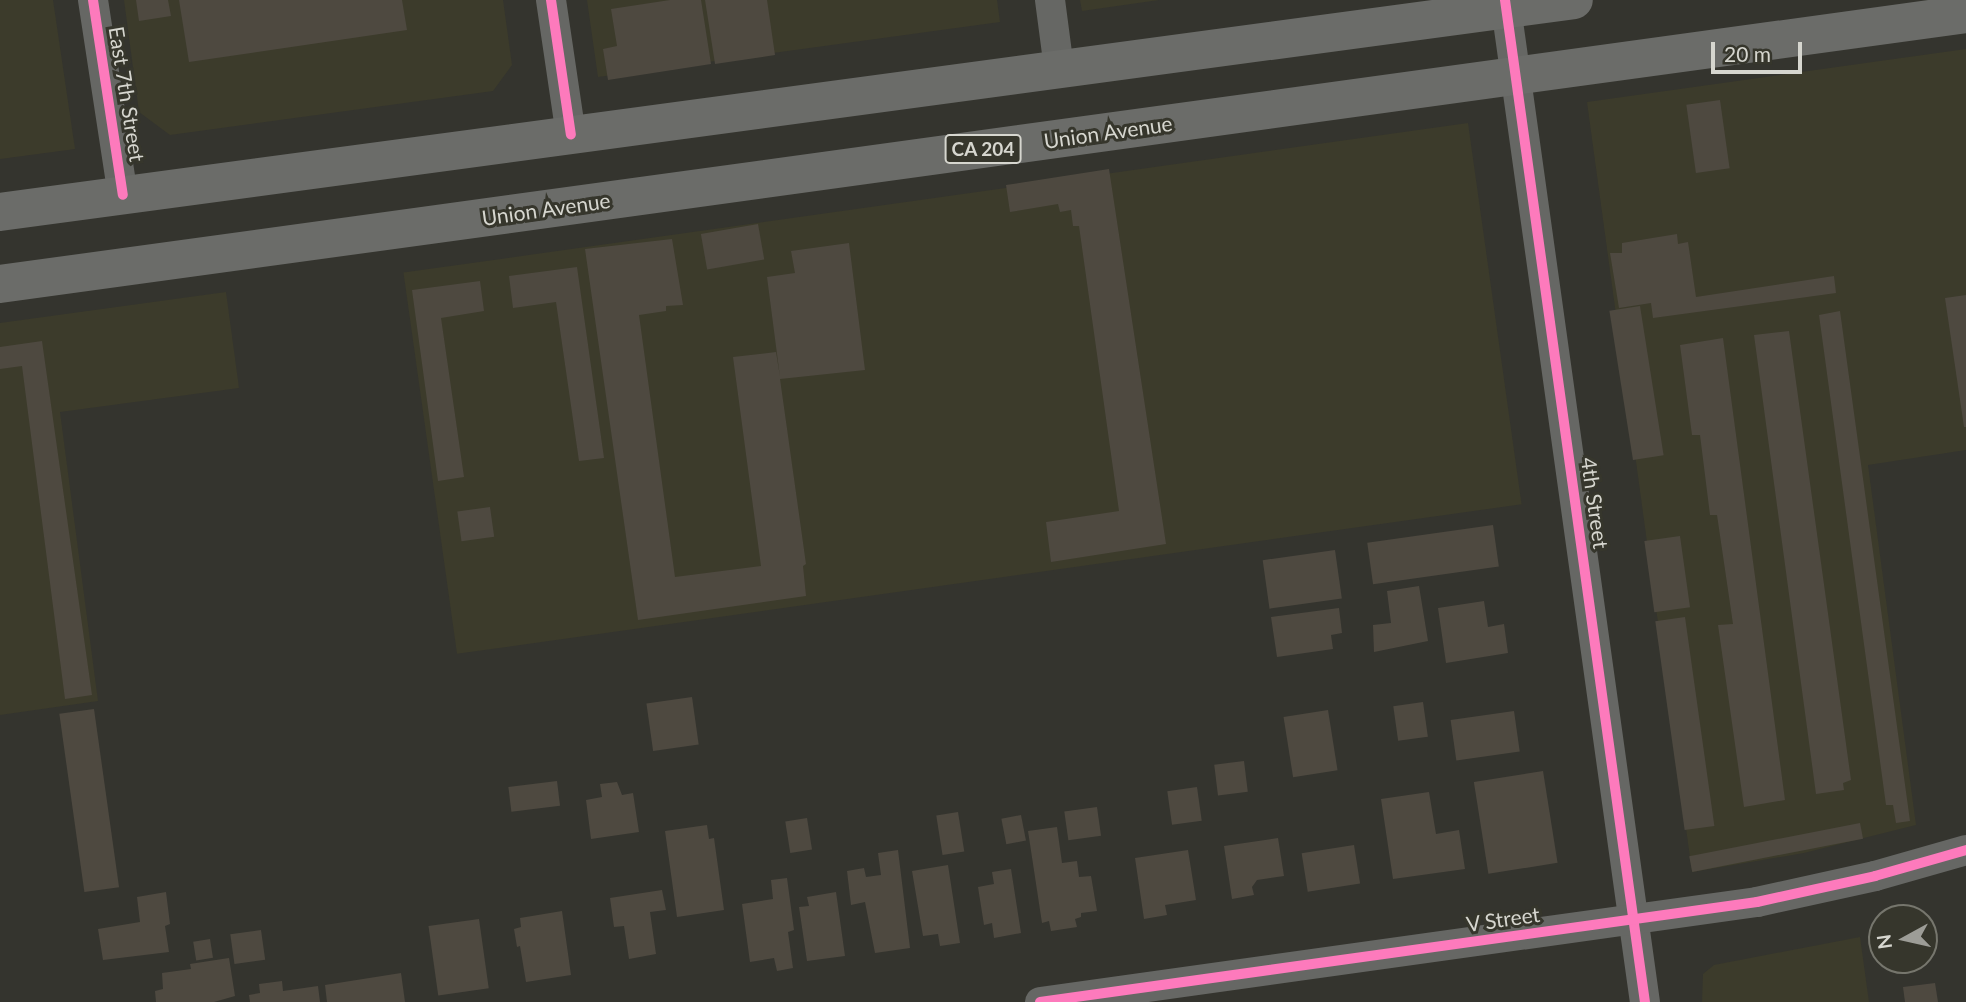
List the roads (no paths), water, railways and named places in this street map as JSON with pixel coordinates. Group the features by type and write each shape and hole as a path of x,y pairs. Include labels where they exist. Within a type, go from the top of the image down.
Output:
{"highway":[{"path":"0,212 1506,5 1574,0"},
{"name":"Union Avenue","path":"0,284 1966,14"}],"street":[{"name":"East 7th Street","path":"93,0 123,195"},
{"path":"551,0 571,135"},
{"path":"1050,0 1059,68"},
{"name":"4th Street","path":"1506,5 1645,1002"},
{"name":"V Street","path":"1040,1002 1757,902 1875,876 1966,850"}]}
